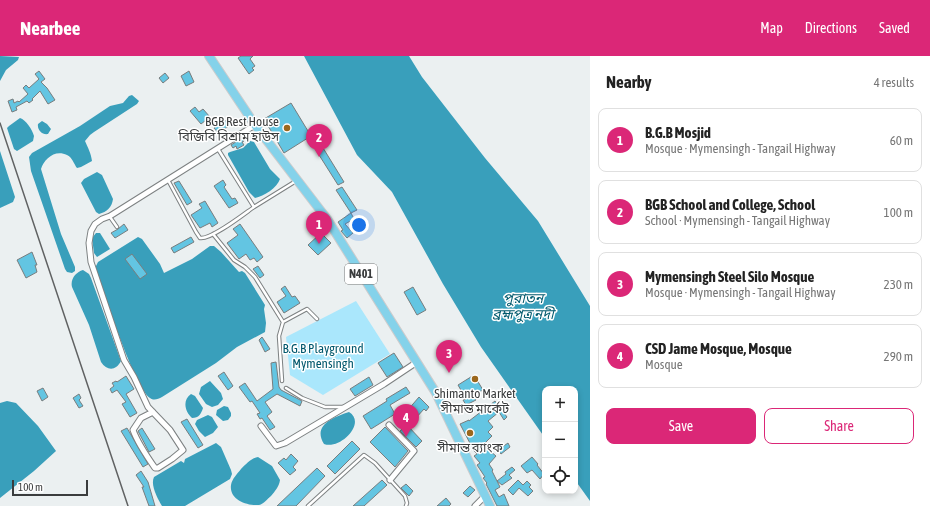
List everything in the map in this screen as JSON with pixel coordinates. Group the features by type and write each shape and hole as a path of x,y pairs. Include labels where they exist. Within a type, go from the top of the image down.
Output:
{"highway":[{"name":"N401","path":"209,56 255,125 328,219 436,393 490,506"}],"street":[{"path":"153,412 141,418 133,430 152,464 155,468 158,468 184,450 170,430 153,412 148,407 124,360 91,262 89,243 90,231 95,224 102,219 110,216 255,125"},
{"path":"261,426 276,446 347,407 417,362"},
{"path":"389,425 414,451 390,480"},
{"path":"475,506 485,496"}],"lane":[{"path":"218,149 254,207"},
{"path":"168,180 196,232 200,238 203,239 298,180"},
{"path":"110,216 116,227"},
{"path":"213,234 234,260 245,267 255,277 284,322"},
{"path":"282,381 279,336 284,322 308,309 317,319"},
{"path":"286,388 302,398 325,407 347,407"},
{"path":"308,506 364,455 375,463 405,496 407,503 406,506"}],"green space":[{"name":"B.G.B Playground Mymensingh","path":"356,301 390,354 323,395 290,375 286,337"}],"water":[{"path":"0,56 19,57 18,60 6,70 0,81"},
{"name":"পুরাতন ব্রহ্মপুত্র নদী","path":"304,56 409,56 422,77 485,158 538,221 590,306 590,501 578,484 578,386 542,386 542,434 481,347 443,284 392,192 357,155"},
{"path":"132,95 139,101 137,104 94,132 85,141 92,161 77,168 69,156 63,153 58,153 47,159 42,165 41,169 61,234 75,267 75,271 72,273 67,272 31,171 29,157 32,153 80,126 110,106 123,103 129,96"},
{"path":"20,118 28,125 34,136 33,141 17,151 14,149 7,128"},
{"path":"42,121 51,129 48,134 42,133 38,128 38,124"},
{"path":"250,141 254,142 270,169 280,179 270,191 255,198 249,192 228,155 230,152 243,148"},
{"path":"0,151 15,197 13,202 0,208"},
{"path":"97,172 102,175 113,199 109,209 99,214 96,212 81,183 84,179"},
{"path":"96,233 100,233 110,249 97,257 94,253 92,238"},
{"path":"138,237 142,239 160,264 164,273 192,259 210,246 214,246 239,272 242,271 245,273 265,305 265,332 237,347 216,363 162,397 156,399 150,398 143,390 136,376 120,338 95,268 98,262"},
{"path":"83,270 89,274 91,278 121,361 117,367 111,369 103,365 101,362 89,325 72,287 74,276"},
{"path":"210,381 221,393 223,399 218,405 212,407 206,404 199,394 201,387"},
{"path":"191,394 195,396 203,408 199,415 194,418 192,418 186,409 186,399"},
{"path":"7,401 16,403 38,426 56,451 0,498 0,403"},
{"path":"224,406 228,407 231,416 228,420 223,421 216,415 217,410"},
{"path":"349,412 354,417 355,422 353,429 344,439 337,443 330,445 324,444 321,437 321,432 326,423 337,416"},
{"path":"208,415 212,417 218,427 213,433 205,437 195,424 197,420"},
{"path":"216,443 221,447 231,470 232,474 230,479 185,506 162,506 154,488 154,477 181,461 184,463 185,459"},
{"path":"258,457 272,466 280,480 278,487 271,496 262,504 254,505 239,501 231,490 231,485 241,469 251,460"}],"building":[{"path":"241,56 253,56 250,59 255,66 252,68 254,70 249,74 238,58"},
{"path":"39,71 45,79 41,82 55,100 48,104 40,91 29,103 27,101 16,107 17,110 12,112 8,101 13,99 14,103 19,102 28,94 23,88 26,85 29,88 39,79 35,74"},
{"path":"189,71 194,82 186,86 181,76"},
{"path":"165,73 169,78 163,83 159,78"},
{"name":"BGB Rest House বিজিবি বিশ্রাম হাউস","path":"291,103 311,136 284,153 264,119"},
{"path":"195,107 199,112 203,109 210,117 201,124 190,111"},
{"path":"225,120 229,126 218,133 214,128"},
{"path":"242,138 244,145 237,149 236,146 233,148 231,145"},
{"path":"320,143 344,182 338,185 314,147"},
{"path":"223,180 226,185 224,187 232,199 235,198 238,203 229,208 214,186"},
{"path":"179,181 192,202 187,205 174,183"},
{"path":"342,187 357,210 351,213 336,190"},
{"path":"205,201 218,223 212,227 210,223 200,228 191,215 202,208 199,204"},
{"path":"351,213 354,219 345,224 353,233 347,238 341,231 343,230 338,222"},
{"path":"124,224 128,230 115,238 111,233"},
{"path":"240,224 263,257 257,262 254,258 250,260 246,254 239,259 227,243 238,235 233,229"},
{"path":"321,233 331,243 318,255 308,245"},
{"path":"191,237 194,242 174,253 171,248"},
{"path":"32,252 37,265 35,265 37,272 26,278 17,260"},
{"path":"132,254 147,274 140,279 125,259"},
{"path":"258,266 264,275 260,278 253,269"},
{"path":"285,286 292,297 295,296 300,303 284,313 277,302 286,296 281,289"},
{"path":"413,287 426,310 417,315 404,292"},
{"path":"262,337 270,349 265,352 259,340"},
{"path":"394,353 403,367 387,377 378,363"},
{"path":"276,362 279,387 281,390 302,401 300,406 277,394 265,402 272,412 267,416 275,427 270,430 262,418 260,419 257,414 260,413 252,401 250,402 239,387 245,383 257,401 273,389 271,363"},
{"path":"224,372 233,386 228,390 218,376"},
{"path":"474,375 483,390 473,395 476,400 466,405 463,400 466,399 458,385"},
{"path":"126,376 134,389 126,394 137,413 130,417 122,404 126,402 117,390 112,393 110,389 114,386 112,383 117,382"},
{"path":"369,377 373,385 355,396 350,389"},
{"path":"406,387 410,393 390,405 395,414 371,429 363,416 387,401 386,399"},
{"path":"43,388 48,397 42,401 37,391"},
{"path":"79,394 81,398 79,400 83,406 79,408 73,398"},
{"path":"419,397 429,407 426,411 424,409 415,419 407,411"},
{"path":"495,401 507,417 504,420 499,412 488,421 493,427 488,432 492,436 483,445 496,456 489,464 500,487 495,490 499,497 504,494 509,506 497,506 486,484 487,483 483,478 485,477 477,465 480,463 474,456 477,454 460,424 469,421"},
{"path":"187,419 203,445 198,448 181,422"},
{"path":"407,425 422,441 416,447 400,431"},
{"path":"385,427 408,451 395,467 370,442"},
{"path":"127,428 148,464 143,467 121,431"},
{"path":"142,428 155,449 149,452 138,431"},
{"path":"352,441 360,449 335,474 327,466"},
{"path":"508,443 510,447 501,454 498,450"},
{"path":"291,454 298,461 293,467 296,470 290,475 278,463 284,458 286,460"},
{"path":"532,457 542,471 542,476 540,479 532,470 527,473 521,466"},
{"path":"512,467 515,470 509,475 512,478 502,485 497,481"},
{"path":"317,468 325,476 296,506 277,506"},
{"path":"141,471 148,482 155,506 149,506 142,487 144,487 136,475"},
{"path":"382,480 387,485 364,506 353,506"},
{"path":"518,480 523,485 527,481 531,485 529,487 533,491 528,496 519,488 513,495 508,490"},
{"path":"406,484 413,491 409,496 401,488"},
{"path":"470,486 475,490 468,497 463,493"},
{"path":"446,498 451,504 449,506 437,506"}],"railway":[{"path":"0,123 128,506"}],"place":[{"name":"BGB Rest House বিজিবি বিশ্রাম হাউস","path":"287,128"},
{"name":"BGB School and College, School","path":"319,157"},
{"name":"B.G.B Mosjid","path":"319,244"},
{"name":"Mymensingh Steel Silo Mosque","path":"449,373"},
{"name":"Shimanto Market সীমান্ত মার্কেট","path":"475,379"},
{"name":"সীমান্ত ব্যাংক","path":"470,433"},
{"name":"CSD Jame Mosque, Mosque","path":"406,437"}]}
